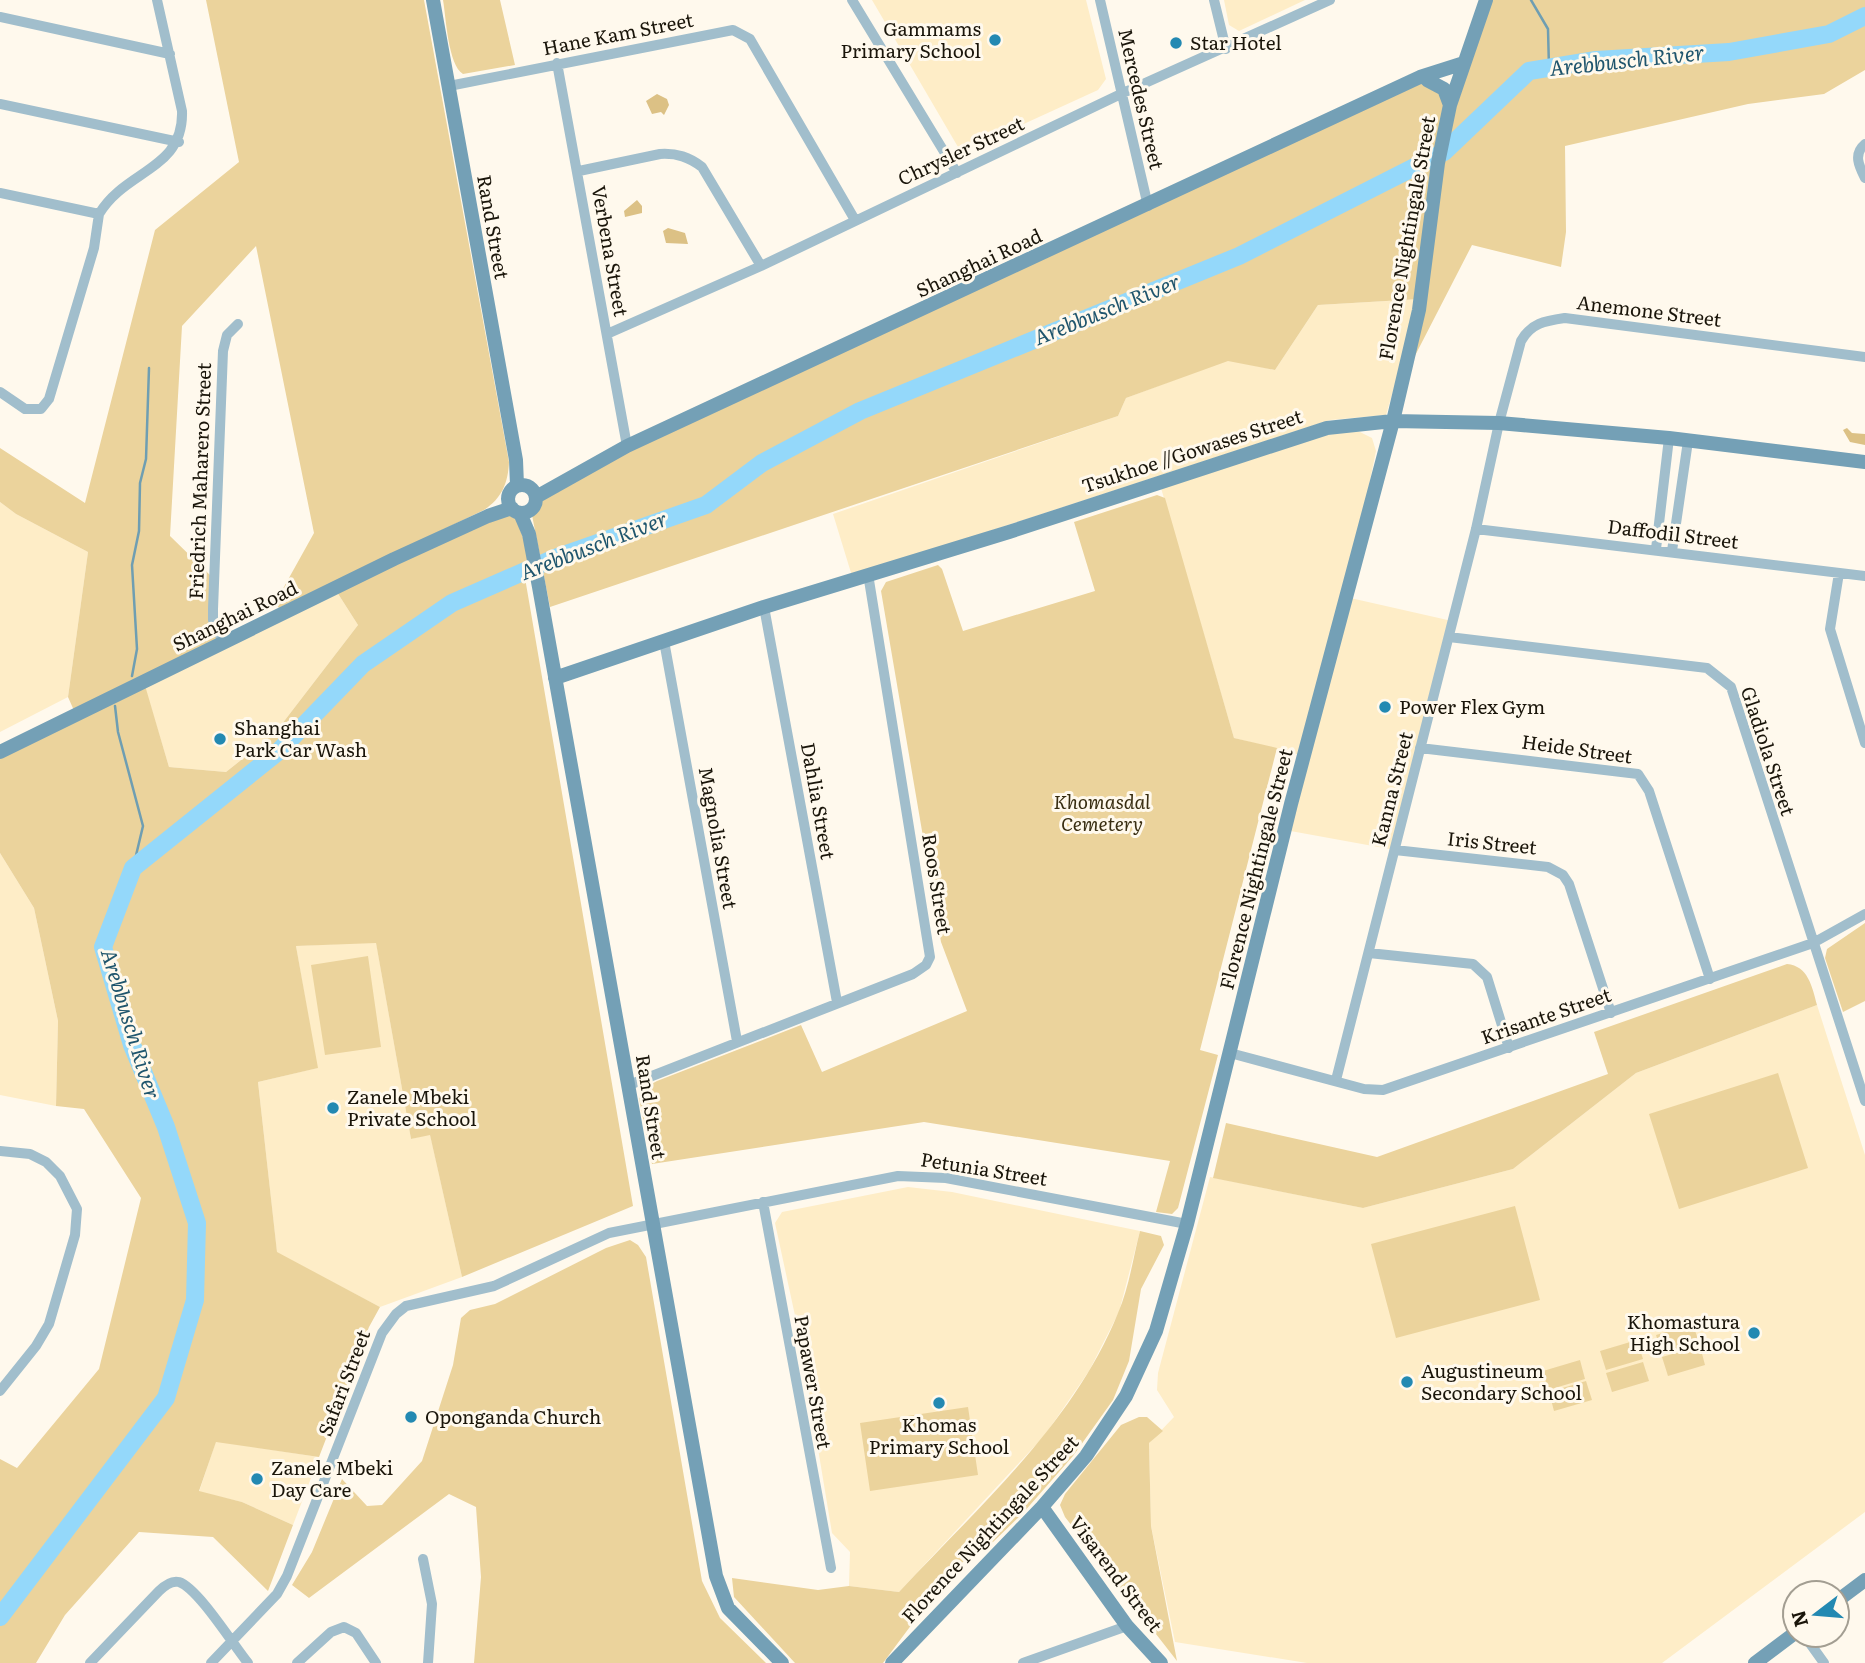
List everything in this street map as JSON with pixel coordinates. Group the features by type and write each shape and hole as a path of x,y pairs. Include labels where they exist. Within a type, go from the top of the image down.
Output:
{"street":[{"path":"0,392 25,409 41,409 49,400 94,248 99,214 110,197 172,151 179,142 182,111 157,0"},
{"name":"Rand Street","path":"433,0 716,1576 728,1608 782,1663"},
{"path":"852,0 957,173"},
{"name":"Mercedes Street","path":"1100,0 1148,206"},
{"path":"1214,0 1226,49"},
{"name":"Chrysler Street","path":"607,334 761,266 1123,93 1330,0"},
{"name":"Florence Nightingale Street","path":"892,1663 1042,1507 1087,1456 1126,1396 1156,1331 1187,1224 1291,804 1393,421 1419,310 1438,163 1450,105 1486,0"},
{"path":"0,16 170,54"},
{"name":"Hane Kam Street","path":"449,86 733,30 743,33 750,38 855,220"},
{"name":"Verbena Street","path":"557,63 579,171 627,446"},
{"name":"Shanghai Road","path":"0,752 559,482 627,446 1421,80 1463,67"},
{"path":"1421,80 1444,89 1450,105"},
{"path":"0,104 179,142"},
{"path":"1865,144 1858,151 1857,159 1865,178"},
{"path":"579,171 671,153 694,161 702,167 761,266"},
{"path":"0,193 99,214"},
{"name":"Anemone Street","path":"1499,423 1521,341 1527,330 1547,321 1576,319 1865,357"},
{"name":"Friedrich Maharero Street","path":"223,642 213,620 223,351 227,335 238,324"},
{"name":"Tsukhoe //Gowases Street","path":"555,678 764,607 1171,480 1300,435 1335,427 1393,421 1499,423 1688,441 1865,462"},
{"name":"Kanna Street","path":"1336,1080 1476,528 1499,423"},
{"path":"1656,549 1668,439"},
{"path":"1672,551 1688,441"},
{"name":"Daffodil Street","path":"1476,528 1865,576"},
{"path":"1839,573 1830,629 1865,743"},
{"name":"Roos Street","path":"629,1085 913,974 926,965 930,957 868,574"},
{"name":"Dahlia Street","path":"764,607 837,1002"},
{"name":"Gladiola Street","path":"1449,636 1707,668 1717,673 1731,687 1865,1101"},
{"name":"Magnolia Street","path":"664,641 737,1041"},
{"name":"Heide Street","path":"1420,748 1638,774 1649,791 1710,979"},
{"name":"Iris Street","path":"1395,850 1548,867 1563,875 1569,884 1611,1013"},
{"name":"Krisante Street","path":"1230,1053 1336,1080 1364,1090 1382,1090 1813,943 1865,914"},
{"path":"1368,953 1473,964 1487,977 1509,1048"},
{"path":"1853,1063 1865,1058"},
{"path":"0,1151 30,1154 46,1162 60,1176 77,1209 75,1235 49,1324 41,1340 0,1391"},
{"name":"Petunia Street","path":"652,1222 912,1175 961,1181 1187,1224"},
{"name":"Papawer Street","path":"762,1202 831,1568"},
{"name":"Safari Street","path":"211,1663 277,1594 288,1576 382,1333 396,1314 415,1302 494,1286 609,1233 652,1222"},
{"name":"Visarend Street","path":"1042,1507 1127,1626 1161,1663"},
{"path":"423,1559 432,1604 428,1663"},
{"path":"90,1663 159,1591 173,1582 179,1582 194,1593 248,1663"},
{"path":"1023,1663 1127,1626"},
{"path":"297,1663 331,1632 344,1627 356,1633 376,1663"},
{"path":"1755,1663 1781,1644"}],"shaded area":[{"name":"Gammams Primary School","path":"872,0 1086,0 1106,79 1098,90 967,150 958,147"},
{"path":"1224,0 1305,0 1239,31 1229,25"},
{"path":"657,94 667,99 669,105 664,115 661,112 652,114 646,101"},
{"path":"637,200 642,206 642,213 625,217 624,211"},
{"path":"668,228 685,233 688,244 666,243 663,231"},
{"path":"1420,299 1386,415 1330,420 852,576 833,514 1118,416 1126,398 1228,360 1275,370 1318,305"},
{"path":"1847,428 1852,433 1865,434 1865,445 1850,442 1843,430"},
{"path":"1358,431 1372,438 1376,451 1346,597 1452,621 1395,850 1285,830 1304,756 1234,738 1161,488 1309,437"},
{"path":"0,502 16,514 88,552 68,697 0,732"},
{"path":"335,589 358,625 275,733 226,772 169,767 143,681"},
{"path":"0,853 34,908 58,1021 56,1106 0,1095"},
{"name":"Zanele Mbeki Private School","path":"376,942 411,1139 430,1134 462,1277 380,1307 277,1253 258,1082 317,1068 296,946"},
{"name":"Augustineum Secondary School","path":"1817,1005 1865,1155 1865,1512 1662,1663 1307,1663 1175,1642 1151,1526 1149,1443 1174,1417 1157,1390 1158,1373 1210,1177 1363,1208 1513,1169 1636,1073"},
{"name":"Khomas Primary School","path":"908,1187 952,1192 1140,1231 1119,1312 1089,1371 1045,1435 899,1592 849,1586 850,1552 832,1533 799,1334 775,1223 782,1212"},
{"name":"Zanele Mbeki Day Care","path":"216,1441 319,1457 293,1525 242,1502 199,1492"}],"green space":[{"path":"206,0 424,0 509,462 500,495 484,510 279,608 275,603 314,533 256,246 182,326 170,536 214,579 213,609 223,642 144,682 169,767 226,772 275,733 358,625 335,589 512,508 534,567 452,603 418,626 455,603 523,574 525,578 633,1206 462,1277 430,1135 411,1139 376,943 296,946 318,1068 258,1082 277,1252 380,1307 369,1327 319,1457 216,1442 199,1491 242,1502 293,1525 268,1591 213,1537 139,1532 65,1615 36,1663 0,1663 0,1459 17,1468 99,1369 141,1198 84,1109 56,1106 58,1021 34,908 0,853 0,752 76,715 68,697 88,552 16,514 0,502 0,448 85,503 155,230 239,162","holes":["126,889 105,950 133,1044 168,1131 132,1045 103,947"]},
{"path":"443,0 500,0 515,65 463,74 458,69 451,51"},
{"path":"1486,0 1865,0 1865,70 1824,94 1748,104 1565,146 1566,232 1561,267 1472,245 1402,381 1420,299 1318,305 1275,370 1228,361 1126,398 1118,416 550,607 531,510 536,497 559,482 1415,81 1448,96"},
{"name":"Khomasdal Cemetery","path":"1157,495 1165,498 1234,738 1277,748 1200,1050 1218,1055 1178,1208 1172,1214 1156,1212 1170,1161 924,1122 652,1164 639,1098 646,1087 657,1081 801,1025 822,1072 967,1011 941,942 881,591 886,582 938,565 942,569 963,631 1095,591 1074,522"},
{"path":"1865,923 1865,1001 1843,1012 1825,958 1827,949"},
{"path":"368,956 381,1047 325,1055 311,965"},
{"path":"1787,964 1804,973 1811,984 1817,1005 1636,1073 1513,1169 1363,1208 1213,1178 1226,1123 1377,1157 1608,1074 1594,1032"},
{"path":"1778,1073 1808,1168 1679,1209 1649,1114"},
{"path":"1515,1206 1540,1300 1396,1338 1371,1244"},
{"path":"1140,1231 1161,1236 1164,1245 1141,1289 1129,1361 1113,1400 1073,1456 1023,1513 993,1542 970,1556 925,1594 912,1624 883,1663 795,1663 734,1597 732,1578 818,1590 849,1586 899,1592 1022,1462 1076,1391 1099,1353 1122,1303"},
{"path":"630,1240 638,1245 646,1257 702,1581 720,1618 766,1663 474,1663 481,1577 476,1507 449,1494 309,1598 292,1585 312,1552 342,1479 367,1506 382,1505 422,1461 453,1365 461,1318 470,1310 495,1304 606,1248"},
{"path":"1693,1324 1699,1343 1662,1354 1656,1335"},
{"path":"1637,1340 1643,1359 1606,1370 1600,1351"},
{"path":"1700,1346 1705,1365 1668,1376 1662,1357"},
{"path":"1580,1360 1585,1379 1548,1390 1543,1371"},
{"path":"1643,1362 1649,1381 1612,1392 1606,1373"},
{"path":"1586,1381 1592,1400 1554,1411 1549,1392"},
{"path":"968,1407 978,1475 870,1491 860,1423"},
{"path":"1139,1417 1147,1417 1163,1431 1149,1443 1151,1526 1177,1661 1065,1517 1060,1505 1065,1494 1121,1425"}],"waterway":[{"path":"1531,0 1548,29 1549,68"},
{"name":"Arebbusch River","path":"0,1617 166,1398 195,1300 197,1223 166,1127 132,1045 103,947 133,868 279,751 363,664 452,603 555,558 706,505 762,463 860,411 1239,256 1444,152 1529,71 1596,60 1729,52 1829,34 1865,16"},
{"path":"132,676 137,649 132,565 139,531 140,483 146,459 149,368"},
{"path":"115,706 118,732 143,826 133,868"}],"place":[{"name":"Gammams Primary School","path":"995,40"},
{"name":"Star Hotel","path":"1176,43"},
{"name":"Power Flex Gym","path":"1385,707"},
{"name":"Shanghai Park Car Wash","path":"220,739"},
{"name":"Zanele Mbeki Private School","path":"333,1108"},
{"name":"Khomastura High School","path":"1754,1333"},
{"name":"Augustineum Secondary School","path":"1407,1382"},
{"name":"Khomas Primary School","path":"939,1403"},
{"name":"Oponganda Church","path":"411,1417"},
{"name":"Zanele Mbeki Day Care","path":"257,1479"}]}
